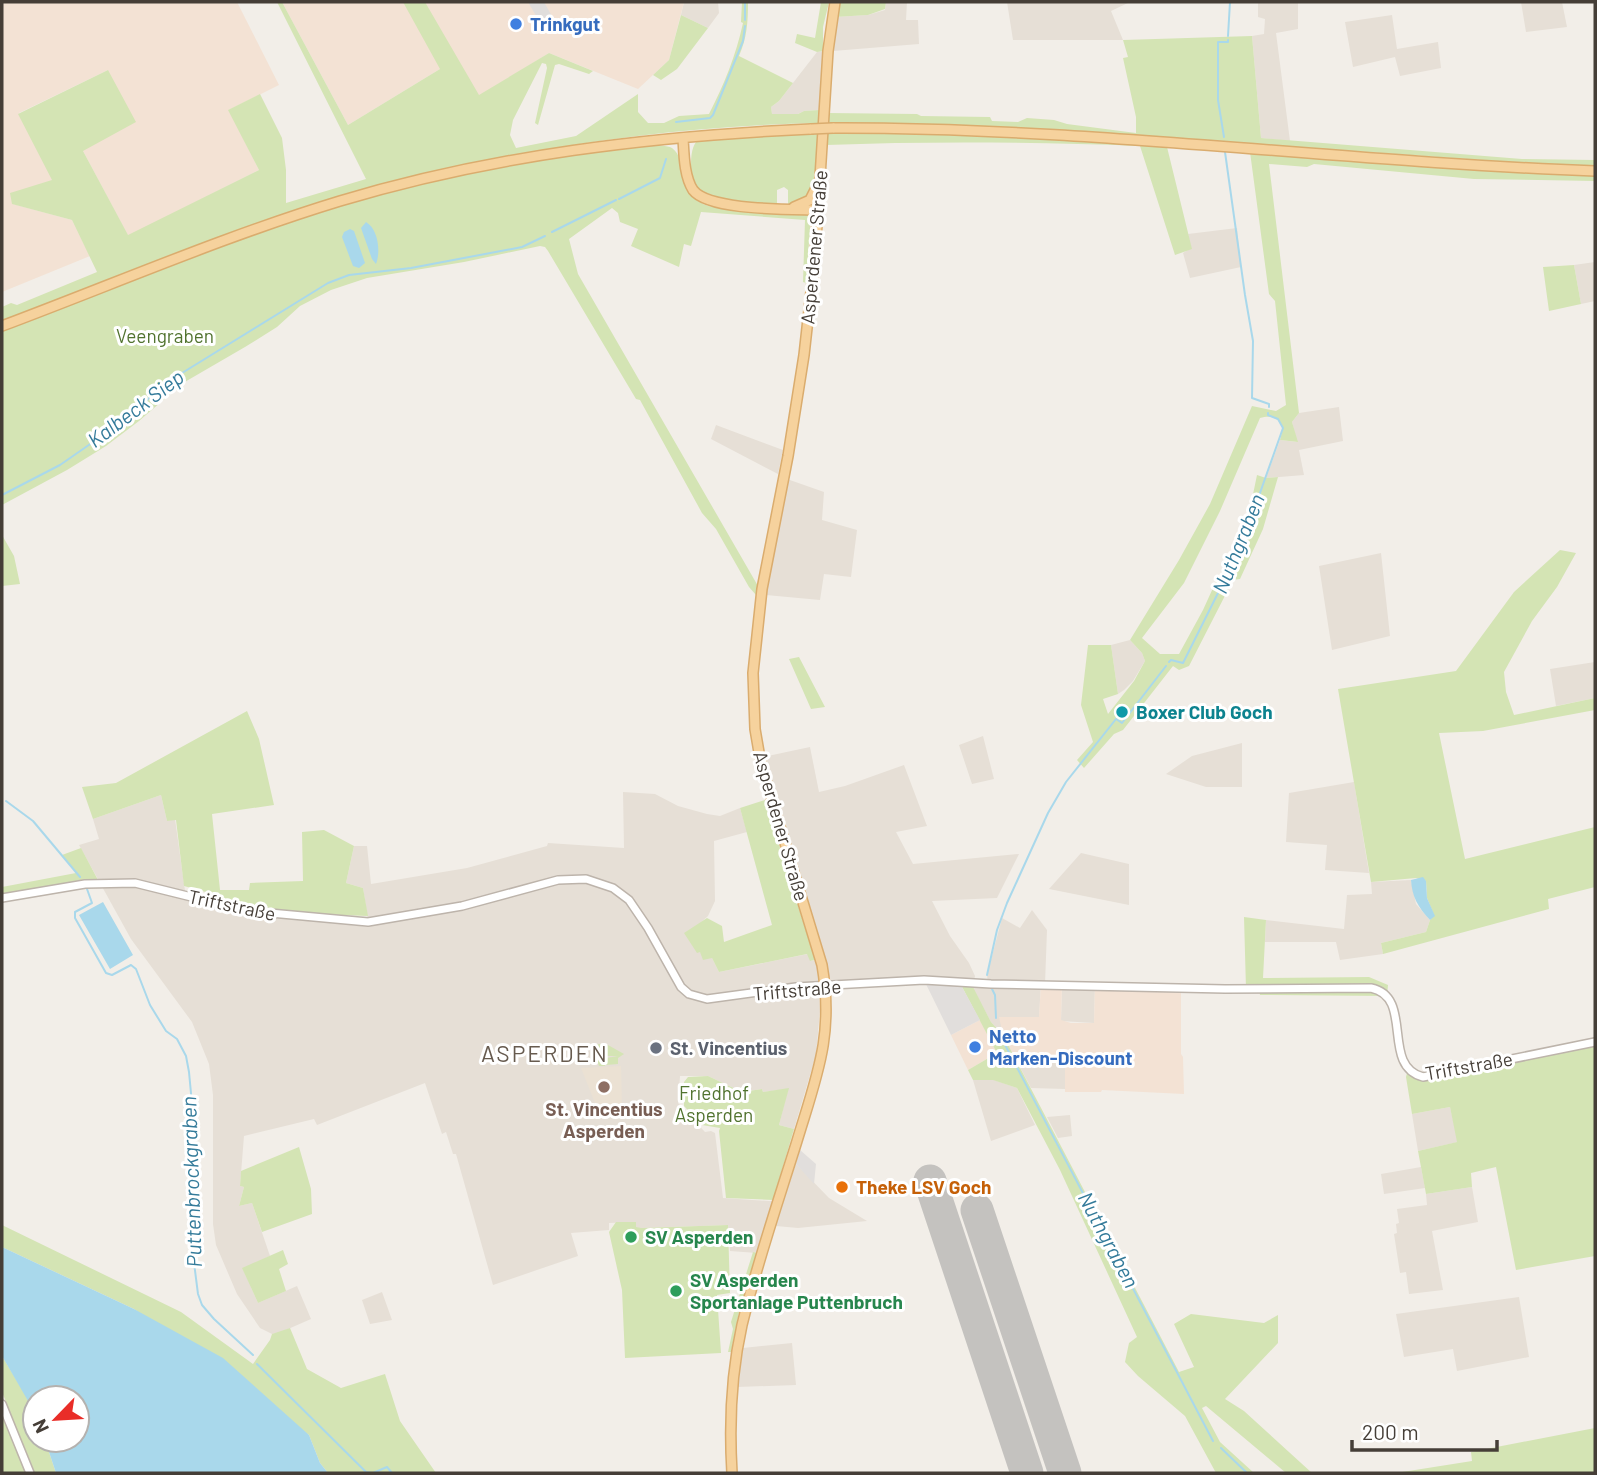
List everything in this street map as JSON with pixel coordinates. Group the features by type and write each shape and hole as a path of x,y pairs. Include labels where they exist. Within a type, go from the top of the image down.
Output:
{"main road":[{"name":"Asperdener Straße","path":"732,1473 731,1406 737,1350 758,1270 818,1072 827,1022 826,987 816,940 761,764 752,691 757,622 804,355 819,210 828,51 835,2"},
{"path":"2,326 208,246 341,201 484,165 661,139 833,128 942,129 1079,135 1595,171"},
{"path":"683,138 690,185 700,197 730,205 819,210"},
{"path":"661,139 684,155"},
{"path":"789,208 810,200 820,176"}],"street":[{"name":"Triftstraße","path":"2,898 85,884 135,883 238,910 344,922 368,922 462,906 558,880 586,879 613,888 628,900 648,928 675,977 689,994 697,998 719,999 775,989 927,980 991,984 1203,988 1371,988 1383,992 1391,1001 1404,1064 1423,1077 1595,1042"},
{"path":"2,1404 30,1473"}],"shaded area":[{"path":"2,2 237,2 279,85 229,110 259,170 128,236 83,151 108,70 19,113 53,180 13,204 72,220 90,256 2,292"},
{"path":"282,2 684,2 669,60 638,89 549,53 479,96 440,69 348,125"},
{"path":"528,2 544,2 557,25 545,31"},
{"path":"684,2 718,2 719,13 708,28 681,15"},
{"path":"886,2 907,2 906,20 918,20 919,44 833,51 835,17 868,15 885,10"},
{"path":"1007,2 1130,2 1111,11 1123,40 1013,40"},
{"path":"1258,2 1298,2 1298,29 1276,33 1290,141 1261,138 1252,36 1264,34 1265,19 1258,17"},
{"path":"1521,2 1562,2 1567,27 1526,32"},
{"path":"1392,15 1397,49 1438,42 1441,68 1400,76 1395,57 1353,67 1345,22"},
{"path":"823,51 819,110 772,115 771,107 779,101 817,52"},
{"path":"1237,228 1241,267 1190,278 1183,253 1191,248 1188,234"},
{"path":"1595,262 1595,301 1581,304 1574,265"},
{"path":"1339,407 1343,441 1299,450 1304,475 1266,478 1280,440 1297,442 1292,422 1299,413"},
{"path":"716,425 783,450 778,474 711,439"},
{"path":"787,479 824,492 822,520 857,530 851,577 824,574 820,600 766,595"},
{"path":"1381,553 1390,636 1332,650 1319,566"},
{"path":"1130,640 1142,653 1145,661 1133,681 1118,694 1111,645"},
{"path":"1595,662 1595,698 1556,706 1550,669"},
{"path":"983,736 994,779 972,784 959,745"},
{"path":"1242,743 1242,787 1206,787 1166,774 1192,756"},
{"path":"810,747 819,792 845,786 904,765 927,826 896,832 913,864 1019,854 997,898 932,901 950,936 969,963 975,976 974,982 988,983 987,975 1002,918 1020,928 1032,910 1047,930 1045,984 1041,984 1039,1017 1000,1017 1003,1035 991,1022 970,983 924,980 819,987 816,1055 794,1129 779,1125 788,1089 742,1092 708,1076 680,1076 678,1103 705,1132 715,1133 723,1198 783,1202 796,1164 829,1198 867,1221 798,1228 765,1225 757,1253 730,1251 728,1225 636,1228 635,1222 609,1223 609,1230 571,1233 578,1256 493,1285 456,1154 453,1154 446,1132 442,1134 425,1083 317,1125 314,1119 244,1136 240,1186 244,1187 239,1206 252,1203 270,1256 243,1269 258,1303 297,1286 311,1319 279,1333 272,1334 260,1328 237,1294 216,1245 213,1224 213,1095 209,1064 192,1022 131,939 79,845 99,839 93,819 161,795 167,821 175,819 186,898 263,916 369,927 363,888 346,883 354,846 367,846 371,884 467,868 547,846 548,843 624,848 623,792 655,794 678,806 720,816 740,808 747,832 714,841 715,901 708,916 698,925 700,952 712,958 719,972 808,954 811,961 825,958 799,881 763,757"},
{"path":"1354,782 1369,873 1325,870 1327,845 1286,842 1289,793"},
{"path":"1081,853 1129,864 1129,905 1049,889"},
{"path":"1411,880 1416,904 1430,920 1426,932 1381,943 1383,954 1340,960 1336,942 1265,942 1266,920 1344,929 1347,895 1372,894 1371,882"},
{"path":"924,980 961,985 980,1020 951,1035"},
{"path":"1041,984 1062,984 1061,1020 1071,1023 1094,1023 1095,985 1181,988 1184,1094 1102,1090 1065,1092 1065,1057 1014,1056 1003,1035 999,1017 1039,1017"},
{"path":"1062,984 1095,985 1094,1023 1061,1021"},
{"path":"980,1020 997,1053 968,1070 951,1035"},
{"path":"1014,1056 1066,1057 1065,1089 1031,1088"},
{"name":"St. Vincentius Asperden","path":"621,1066 622,1107 597,1108 581,1068"},
{"path":"973,1080 994,1080 1017,1088 1035,1125 991,1141"},
{"path":"1450,1107 1458,1142 1418,1151 1412,1114"},
{"path":"1070,1115 1072,1136 1058,1138 1047,1117"},
{"path":"800,1150 816,1164 814,1184 796,1164"},
{"path":"1421,1167 1425,1188 1384,1194 1381,1174"},
{"path":"1472,1187 1478,1222 1432,1231 1443,1290 1409,1294 1406,1272 1400,1273 1394,1234 1397,1233 1396,1224 1399,1223 1397,1209 1427,1205 1426,1194"},
{"path":"382,1292 392,1320 370,1324 362,1300"},
{"path":"1519,1297 1529,1357 1457,1371 1453,1349 1404,1357 1396,1314"},
{"path":"792,1343 796,1385 737,1387 743,1348"}],"green space":[{"path":"277,2 282,2 348,125 440,69 403,2 425,2 479,95 549,53 593,71 589,74 555,65 538,125 535,123 547,68 546,64 542,63 513,120 510,135 516,148 576,136 638,94 638,112 648,123 664,123 679,116 709,114 737,47 743,23 742,2 748,2 748,16 739,56 793,83 771,107 772,114 798,114 819,110 819,123 708,129 598,141 488,160 380,185 203,245 2,322 2,307 11,303 17,305 97,272 72,220 12,204 10,193 52,180 18,114 108,70 136,122 83,151 128,235 259,170 228,110 260,94 282,138 286,203 366,179"},
{"path":"821,2 829,2 823,27 823,51 817,52 795,43 797,34 815,38"},
{"path":"837,2 886,2 885,9 868,15 835,17"},
{"path":"681,15 708,28 677,69 661,80 653,75 669,60"},
{"path":"1252,36 1261,138 1522,159 1595,160 1595,166 1067,131 827,123 828,113 917,114 990,117 992,121 1018,122 1027,118 1054,120 1136,133 1136,117 1123,58 1128,57 1123,40"},
{"path":"880,132 1149,143 1149,147 1167,147 1192,249 1175,255 1140,146 983,142 826,145 826,134"},
{"path":"820,134 818,167 813,189 799,202 788,205 788,190 784,187 777,190 777,204 723,201 711,197 694,181 691,158 696,142 720,138"},
{"name":"Veengraben","path":"651,145 670,147 677,153 690,192 703,204 720,208 811,215 806,283 803,282 805,220 701,212 691,246 684,244 679,267 631,246 638,229 620,222 618,213 612,208 569,239 578,274 758,586 756,595 716,529 702,513 640,400 636,399 548,251 540,246 367,278 331,290 300,306 277,327 183,383 106,446 2,505 2,330 239,239 402,188 484,168 568,153"},
{"path":"1250,152 1595,174 1595,181 1474,179 1314,164 1307,167 1269,164 1299,413 1292,422 1298,442 1280,440 1283,428 1279,421 1271,417 1260,418 1220,511 1184,583 1142,638 1160,654 1179,654 1218,577 1230,562 1251,504 1257,475 1266,478 1278,477 1263,529 1240,579 1233,580 1189,666 1179,670 1173,666 1123,730 1114,734 1084,768 1077,760 1093,742 1081,705 1088,645 1111,645 1118,694 1103,699 1108,714 1134,681 1145,661 1142,653 1130,640 1210,504 1252,406 1276,411 1286,405 1275,301 1269,294"},
{"path":"1574,265 1581,304 1549,311 1543,267"},
{"path":"2,535 14,556 20,584 2,586"},
{"path":"1560,550 1576,553 1557,587 1532,621 1504,672 1506,692 1514,715 1595,698 1595,710 1483,731 1439,733 1465,859 1595,827 1595,887 1548,899 1549,909 1383,954 1381,943 1426,932 1434,915 1427,898 1426,881 1416,878 1371,882 1338,689 1456,671 1514,592"},
{"path":"799,657 825,707 811,709 789,659"},
{"path":"247,711 259,739 274,805 212,814 220,890 249,890 250,883 303,881 302,832 324,830 354,846 346,883 363,888 368,916 317,914 221,902 220,896 184,886 176,820 167,821 161,795 93,819 82,787 116,783"},
{"path":"765,800 815,960 810,961 807,954 719,972 712,958 703,960 700,952 697,953 684,933 707,918 722,926 724,942 772,925 740,808"},
{"path":"81,848 98,880 2,895 2,887 76,873 62,855"},
{"path":"1244,917 1266,920 1263,978 1369,977 1388,985 1387,996 1260,995 1259,989 1246,989"},
{"path":"961,985 972,985 991,1022 1003,1035 1179,1372 1194,1367 1174,1324 1191,1314 1264,1323 1278,1315 1278,1343 1225,1399 1244,1411 1312,1473 1286,1473 1206,1406 1202,1408 1220,1442 1254,1473 1216,1473 1185,1416 1125,1362 1129,1343 1137,1337 1060,1170 1017,1088 993,1080 973,1080 968,1070 997,1053"},
{"path":"1595,1042 1595,1256 1516,1270 1496,1167 1471,1173 1472,1187 1426,1194 1418,1151 1457,1142 1450,1107 1412,1114 1406,1077 1408,1069 1418,1076"},
{"path":"592,1045 608,1045 624,1054 618,1058 618,1064 606,1065 606,1058 618,1056 605,1056 602,1049 605,1066 599,1066"},
{"name":"Friedhof Asperden","path":"708,1076 742,1092 789,1088 779,1125 794,1129 773,1200 726,1198 720,1128 702,1125 684,1106 684,1082 688,1077"},
{"path":"299,1147 311,1189 312,1214 262,1232 252,1203 239,1206 244,1187 240,1186 241,1171"},
{"name":"SV Asperden Sportanlage Puttenbruch","path":"616,1222 636,1222 636,1227 641,1228 728,1225 730,1293 717,1295 721,1353 625,1358 622,1290 609,1232"},
{"path":"2,1225 181,1312 253,1364 272,1334 290,1328 307,1369 341,1388 385,1374 400,1421 436,1473 328,1473 320,1463 309,1435 134,1309 2,1247"},
{"path":"283,1250 288,1264 279,1269 286,1291 258,1303 242,1268"},
{"path":"753,1252 757,1253 739,1312 731,1352 728,1352 733,1329 731,1322"},
{"path":"2,1356 21,1387 21,1439 2,1392"},
{"path":"2,1414 26,1473 3,1473"},
{"path":"1595,1428 1595,1473 1396,1473 1472,1461 1471,1452"},
{"path":"27,1454 50,1454 56,1473 35,1473"}],"water":[{"path":"366,222 377,241 376,264 361,228"},
{"path":"350,229 354,231 365,263 359,268 353,266 342,237 344,232"},
{"path":"1423,877 1426,881 1427,898 1435,916 1430,920 1416,902 1411,880"},
{"path":"103,902 133,955 110,969 79,915"},
{"path":"2,1247 134,1309 223,1358 309,1435 320,1463 328,1473 56,1473 50,1454 91,1454 91,1384 21,1384 21,1389 2,1356"}],"waterway":[{"name":"Kalbeck Siep","path":"745,2 745,20"},
{"name":"Nuthgraben","path":"1228,36 1230,2"},
{"name":"Kalbeck Siep","path":"676,122 710,118 713,115 743,41 745,26"},
{"name":"Nuthgraben","path":"1224,137 1218,100 1218,42 1228,40"},
{"name":"Nuthgraben","path":"1225,152 1253,341 1252,398 1269,404 1269,407"},
{"name":"Kalbeck Siep","path":"619,199 660,178 666,159"},
{"name":"Kalbeck Siep","path":"552,232 616,200"},
{"name":"Kalbeck Siep","path":"2,495 60,465 132,415 161,386 328,283 349,275 411,268 522,247 545,236"},
{"name":"Nuthgraben","path":"1169,662 1171,660 1183,663 1223,583 1232,572 1283,428 1278,419 1268,413"},
{"name":"Nuthgraben","path":"987,975 997,930 1007,903 1048,813 1066,782 1116,719 1122,723 1166,666"},
{"name":"Puttenbrockgraben","path":"6,801 33,821 80,877"},
{"name":"Puttenbrockgraben","path":"87,889 92,903 75,912 75,918 106,973 112,975 131,965 136,969 150,1005 166,1031 177,1039 186,1056 194,1125 193,1255 198,1294 202,1305 214,1319 253,1355"},
{"name":"Nuthgraben","path":"992,989 995,995 996,1018"},
{"name":"Nuthgraben","path":"1002,1039 1213,1441"},
{"name":"Puttenbrockgraben","path":"257,1364 366,1472 372,1473"},
{"name":"Nuthgraben","path":"1221,1448 1247,1473"},
{"name":"Puttenbrockgraben","path":"373,1473 387,1467 392,1473"}],"runway":[{"path":"930,1181 1027,1473"},
{"path":"977,1210 1065,1473"}],"place":[{"name":"Trinkgut","path":"516,24"},
{"name":"Boxer Club Goch","path":"1122,712"},
{"name":"Netto Marken-Discount","path":"975,1047"},
{"name":"St. Vincentius","path":"656,1048"},
{"name":"St. Vincentius Asperden","path":"604,1087"},
{"name":"Theke LSV Goch","path":"842,1187"},
{"name":"SV Asperden","path":"631,1237"},
{"name":"SV Asperden Sportanlage Puttenbruch","path":"676,1291"}],"district":[{"name":"ASPERDEN","path":"545,1054"}]}
